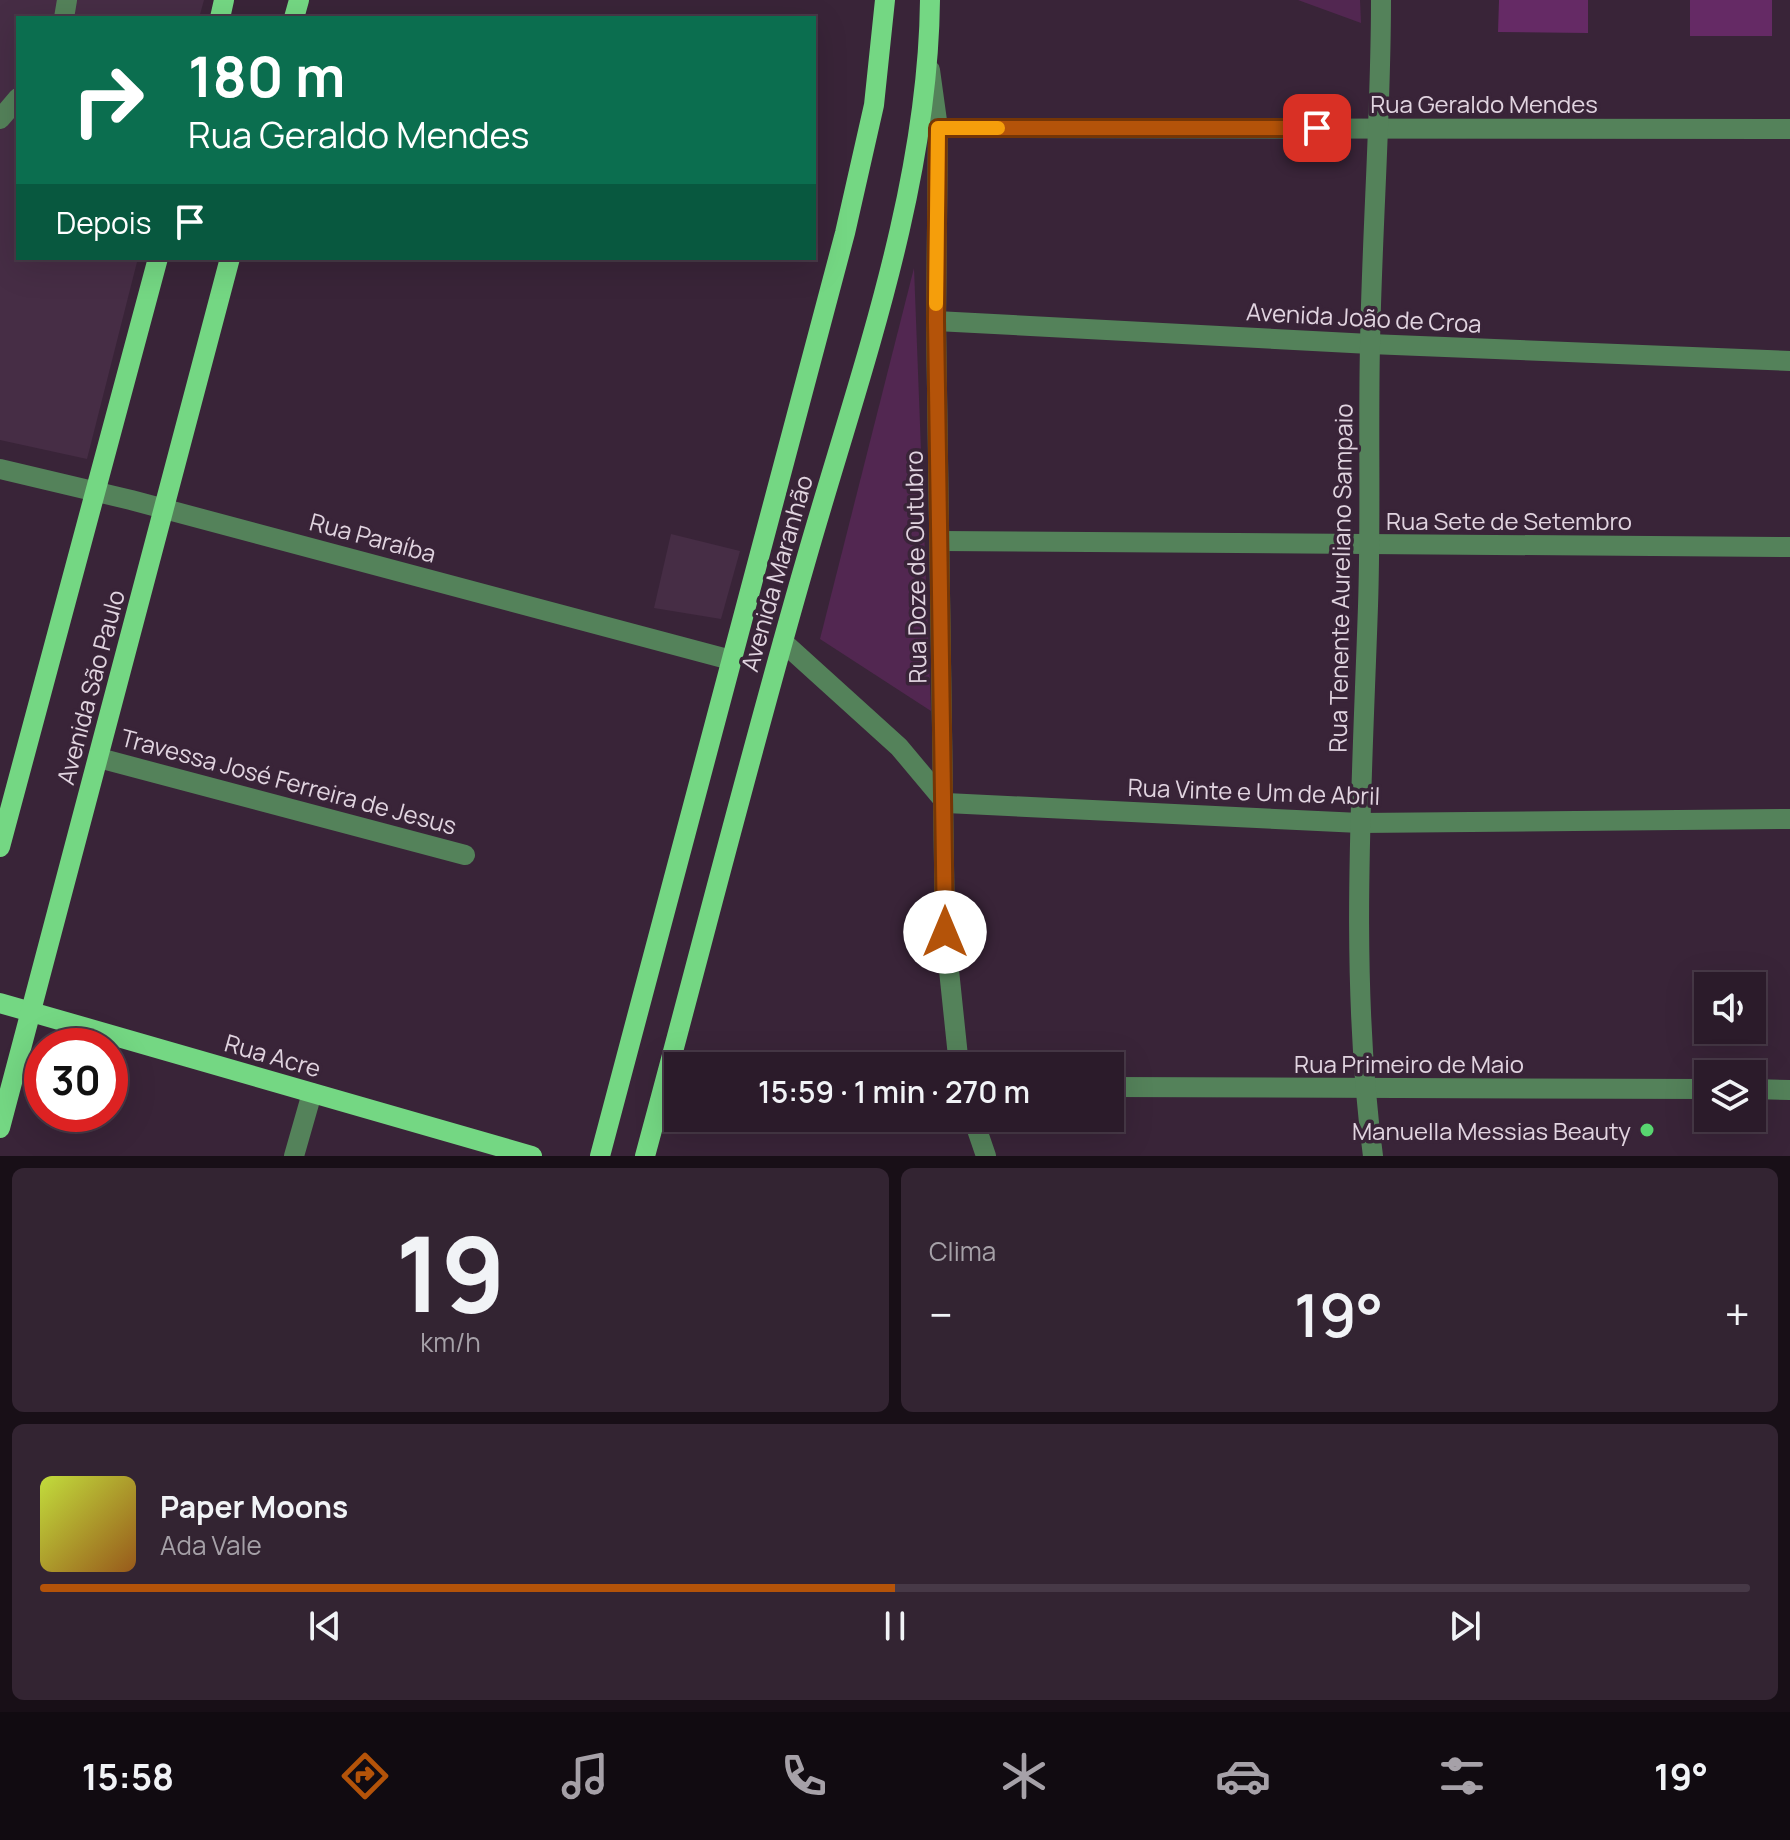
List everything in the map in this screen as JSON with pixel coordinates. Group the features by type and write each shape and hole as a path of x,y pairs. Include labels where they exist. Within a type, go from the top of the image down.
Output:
{"main road":[{"name":"Avenida Maranhão","path":"600,1156 845,233 874,105 885,0"},
{"name":"Avenida Maranhão","path":"645,1156 783,642 890,266 929,66 930,0"},
{"name":"Avenida São Paulo","path":"0,847 157,260"},
{"name":"Avenida São Paulo","path":"0,1128 229,260"},
{"name":"Rua Acre","path":"0,1003 532,1156"}],"street":[{"name":"Rua Tenente Aureliano Sampaio","path":"1373,1156 1364,1089 1360,823 1370,546 1370,344 1381,128 1381,0"},
{"name":"Rua Doze de Outubro","path":"929,66 938,128 936,321 946,803 945,932 958,1052"},
{"path":"0,119 16,100"},
{"name":"Rua Geraldo Mendes","path":"938,128 1790,129"},
{"name":"Avenida João de Croa","path":"936,321 1370,344 1790,361"},
{"name":"Rua Paraíba","path":"0,469 95,491 731,660"},
{"name":"Rua Sete de Setembro","path":"941,541 1790,547"},
{"path":"783,642 899,747 946,803"},
{"name":"Travessa José Ferreira de Jesus","path":"99,758 465,855"},
{"name":"Rua Vinte e Um de Abril","path":"946,803 1360,823 1790,819"},
{"name":"Rua Primeiro de Maio","path":"1124,1087 1694,1089"},
{"path":"1766,1089 1790,1090"},
{"path":"294,1156 312,1093"},
{"path":"978,1132 986,1156"}],"shaded area":[{"path":"0,0 204,0 200,16 16,16 16,260 137,260 87,459 0,440"},
{"path":"1298,0 1360,0 1361,23"},
{"path":"914,268 931,711 820,639"},
{"path":"671,534 740,551 721,619 654,608"}],"building":[{"path":"1499,0 1588,0 1588,33 1498,32"},
{"path":"1690,0 1772,0 1772,36 1690,36"}],"slow traffic":[{"path":"936,304 938,128 998,128"}],"place":[{"name":"Manuella Messias Beauty","path":"1647,1130"}],"route":[{"path":"945,932 946,803 936,321 938,128 1317,128"}]}
